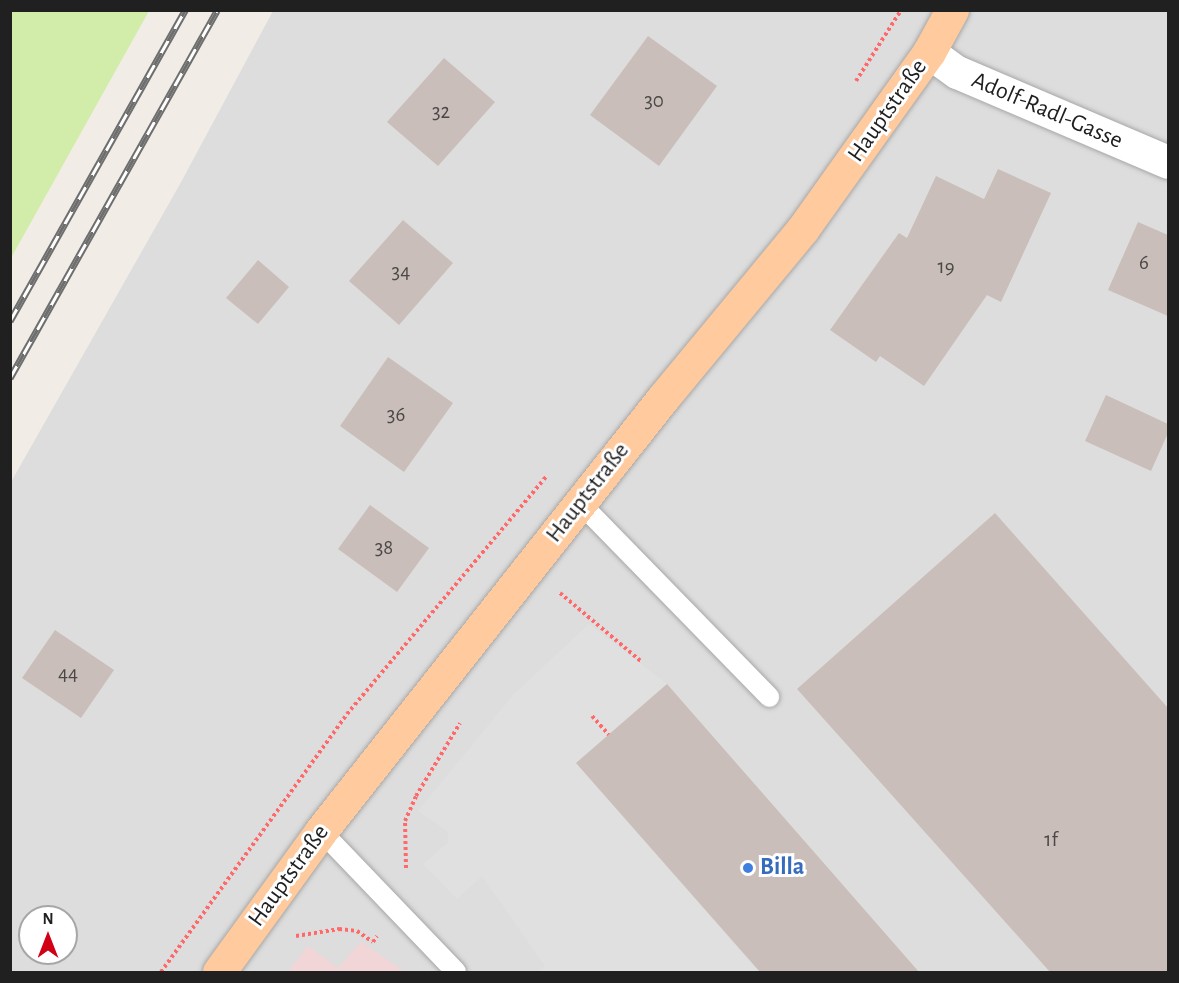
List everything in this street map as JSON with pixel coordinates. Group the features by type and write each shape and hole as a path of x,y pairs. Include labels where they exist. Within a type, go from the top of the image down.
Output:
{"main road":[{"name":"Hauptstraße","path":"219,972 321,831 579,503 802,230 929,52 952,10"}],"street":[{"name":"Adolf-Radl-Gasse","path":"929,52 957,72 1168,162"}],"lane":[{"path":"579,503 769,697"},
{"path":"321,831 456,972"}],"path":[{"path":"558,590 642,662"},
{"path":"592,716 609,735"}],"shaded area":[{"path":"273,11 1168,11 1168,972 11,972 11,482 180,184"},
{"path":"589,624 667,684 576,763 759,972 538,972 545,966 482,876 457,899 423,864 449,842 447,831 418,811 513,695"},
{"path":"361,942 405,972 288,972 308,946 338,968"}],"green space":[{"path":"10,11 149,11 11,258"}],"building":[{"path":"648,36 717,86 659,166 590,115"},
{"path":"444,58 495,102 438,166 387,122"},
{"path":"998,169 1051,193 1001,302 987,295 924,386 880,356 876,362 830,330 899,233 907,238 936,176 984,199"},
{"path":"403,220 453,263 399,325 349,281"},
{"path":"1138,222 1168,235 1168,316 1108,290"},
{"path":"258,260 289,287 258,324 226,298"},
{"path":"388,357 453,403 404,472 340,426"},
{"path":"1106,395 1168,424 1168,433 1151,471 1085,441"},
{"path":"370,505 429,548 397,592 338,549"},
{"path":"995,513 1168,708 1168,972 1050,972 797,689"},
{"path":"55,630 114,670 81,718 22,678"},
{"name":"Billa","path":"667,684 919,972 760,972 576,763"}],"railway":[{"path":"10,321 185,10"},
{"path":"10,378 217,10"}],"place":[{"name":"Billa","path":"748,868"}]}
